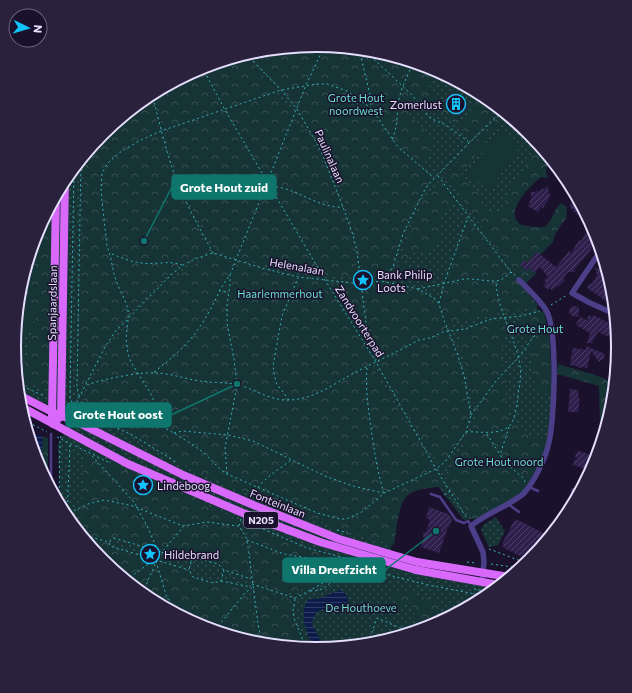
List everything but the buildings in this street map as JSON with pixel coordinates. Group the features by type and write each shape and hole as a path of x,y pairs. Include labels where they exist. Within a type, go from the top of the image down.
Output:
{"main road":[{"name":"Spanjaardslaan","path":"62,416 65,193"},
{"name":"Spanjaardslaan","path":"52,424 56,208"},
{"name":"Fonteinlaan","path":"26,399 52,412 77,422 183,475 339,539 417,562 483,568 503,575"},
{"name":"Fonteinlaan","path":"28,411 128,464 243,513 320,542 416,570 492,584"},
{"path":"52,424 62,416"}],"street":[{"path":"597,257 572,292 590,303 608,311"},
{"path":"482,582 483,552 470,523 508,504 524,493 542,462 548,447 553,424 553,354 550,321 545,309 520,280"}],"lane":[{"path":"51,434 51,477"},
{"path":"528,487 538,491"},
{"path":"431,494 440,497 459,523 470,523"},
{"path":"508,504 519,512"}],"path":[{"path":"154,372 187,344 210,310 219,290 230,275 306,85 322,52"},
{"path":"360,55 370,95 371,108"},
{"path":"371,57 403,87 432,119 446,125 470,142"},
{"name":"Paulinalaan","path":"251,59 282,90 297,109 320,151 343,207 354,240 362,284 366,323 376,362"},
{"path":"392,140 395,130 396,112 400,95 412,67"},
{"name":"Zandvoorterpad","path":"205,73 225,110 325,280 376,362 436,469 470,523"},
{"path":"166,428 151,394 131,362 126,345 129,314 128,308 116,282 111,254 107,246 101,192 102,173 108,163 119,153 139,141 161,131 282,90 306,85 327,84 347,91 371,108 398,147 435,179"},
{"path":"154,100 161,131 177,180 191,211 214,253 197,258 183,266 170,276 128,318 107,343 74,407 134,436 178,464"},
{"path":"380,281 388,275 393,267 403,234 423,193 437,176 470,142 499,115"},
{"path":"79,397 77,387 82,167"},
{"path":"437,176 511,272 520,280"},
{"name":"Spanjaardslaan","path":"74,179 70,398 74,407"},
{"path":"271,187 287,190 324,205 343,207"},
{"path":"439,304 444,283 468,216"},
{"name":"Helenalaan","path":"214,253 262,268 298,277 362,284 380,281"},
{"path":"111,254 132,262 173,263 183,266"},
{"path":"418,289 471,279 496,282 502,280 511,272"},
{"path":"227,474 225,454 237,385 234,359 228,332 228,293 230,275"},
{"path":"289,400 276,383 273,366 282,316 298,277"},
{"path":"380,281 418,289 430,294 439,304 464,376 471,415"},
{"path":"496,282 496,292 518,358 520,370 517,406 500,454"},
{"path":"219,290 228,293"},
{"path":"86,385 97,381 154,372 200,381 226,382 248,388 270,398 289,400 307,398 418,340 430,338 443,332 465,329 483,321 528,315 545,309 572,292"},
{"path":"81,403 120,409 137,415 174,433 210,458 222,471 227,474 317,513 340,519 346,519 362,512 384,493 436,469 445,462 466,432 471,415 496,381 518,358 540,328 550,321"},
{"path":"367,367 366,378 370,420 379,476 384,493"},
{"path":"31,424 70,444 67,503"},
{"path":"466,432 498,432 510,426"},
{"path":"174,433 193,432 228,434 253,441 325,476 353,486 384,493"},
{"path":"487,433 505,462 524,479 526,486 528,487"},
{"path":"59,491 60,439"},
{"path":"91,455 138,508 158,552 153,570 145,587"},
{"path":"253,497 258,487 292,460"},
{"path":"440,497 450,491"},
{"path":"72,511 88,504 104,500 128,504 183,526 207,522 239,526"},
{"path":"243,513 239,526 246,539 261,636"},
{"path":"158,552 164,550 183,526"},
{"path":"336,529 350,534"},
{"path":"91,537 108,542 110,546 189,570"},
{"path":"108,542 114,538 191,561 200,559 218,564 224,570 252,579"},
{"path":"246,539 284,554 345,564 428,585 476,594"},
{"path":"483,552 488,548 519,560"},
{"path":"131,577 156,560"},
{"path":"156,560 166,595 172,604"},
{"path":"191,561 189,570 193,577 213,583 221,581 252,587"},
{"path":"462,562 483,568 511,568"},
{"path":"252,584 295,598 337,573 344,568 345,564"},
{"path":"221,581 224,570"},
{"path":"309,591 318,591 326,588 337,573"},
{"path":"219,625 245,593 252,587"},
{"path":"295,598 293,610 294,618 303,641"},
{"path":"373,636 372,632 377,618 402,628"}],"green space":[{"name":"Haarlemmerhout","path":"297,52 335,52 374,57 411,67 464,91 496,112 511,125 525,138 548,164 544,175 529,185 519,197 513,214 518,225 544,228 565,214 551,242 527,268 532,274 520,288 543,315 552,396 549,438 476,518 464,520 437,485 410,490 398,506 388,566 488,587 446,611 411,626 374,636 316,642 258,636 221,626 168,602 136,581 107,555 82,526 60,492 58,445 72,416 25,394 21,346 24,308 31,270 43,234 51,216 71,183 94,152 107,138 136,112 152,101 186,82 221,67 258,57 277,54"},
{"name":"Grote Hout noordwest","path":"297,52 335,52 355,54 374,57 411,67 435,77 428,89 463,123 478,99 494,111 471,137 430,102 415,101 412,104 409,110 410,116 425,130 431,141 428,154 419,172 433,179 420,193 413,207 388,271 381,277 365,281 351,217 339,184 330,164 306,124 256,58"},
{"path":"249,59 287,106 300,125 333,184 344,213 358,278 330,276 275,267 227,255 220,251 215,247 189,198 175,163 157,98 203,74 221,67"},
{"path":"152,101 161,137 180,192 209,249 195,256 166,276 127,314 108,340 86,382 77,393 77,355 81,317 84,165 107,138 136,112"},
{"path":"499,115 511,125 503,121 499,124 465,169 457,161"},
{"path":"499,130 521,145 490,190 468,175"},
{"path":"530,143 547,164 546,170 548,178 541,177 526,192 517,206 515,213 516,219 520,224 525,226 545,227 561,203 567,207 566,218 555,234 553,242 530,265 537,273 526,283 501,253 445,175 455,164 463,176 476,189 488,210 494,213 499,213 516,179 530,161 534,152"},
{"path":"441,180 455,200 445,208 442,214 439,239 425,253 414,253 405,261 404,271 394,273 425,196"},
{"path":"468,219 497,257 539,306 460,320 454,323 447,333 456,355 468,405 469,419 465,432 442,470 386,378 381,367 374,346 365,290 379,284 390,285 432,298 441,309 441,297 446,274"},
{"path":"49,221 52,223 48,387 45,390 23,380 23,375 37,309 25,301 31,270"},
{"path":"212,256 226,261 283,275 359,286 365,335 375,370 380,381 436,469 445,486 419,490 406,497 400,509 394,545 298,514 205,476 115,424 83,408 83,402 87,392 114,342 132,317 166,285 194,264"},
{"path":"25,301 40,309 21,344"},
{"name":"Grote Hout","path":"544,311 550,342 552,396 541,392 536,387 533,378 528,340 516,318 529,316"},
{"name":"Grote Hout noord","path":"501,319 504,324 506,334 501,361 507,376 505,402 509,416 520,428 535,438 549,438 541,468 522,492 516,497 475,520 470,516 445,476 471,434 475,420 474,404 458,334 461,331 478,325"},
{"path":"558,364 593,374 608,381 601,423 599,386 557,374"},
{"path":"43,437 48,438 48,470 43,459 40,450"},
{"path":"84,454 154,482 237,519 237,528 247,551 248,577 225,570 220,564 213,561 198,557 189,559 165,553 117,537 111,537 108,541 109,548 127,556 163,563 189,572 192,577 198,580 205,580 213,583 221,582 241,585 240,587 249,591 251,616 256,635 221,626 203,619 168,602 152,592 136,581 107,555 81,525"},
{"path":"496,517 505,531 498,545 489,547 481,530 483,525"},
{"path":"246,522 303,544 367,565 359,564 343,567 318,586 291,592 277,590 259,581 254,575 254,551 246,531"},
{"path":"260,589 289,600 303,641 262,637 258,621 256,592"},
{"path":"402,591 444,603 425,621 407,617 419,612 411,602 398,608 391,592"}],"water":[{"path":"36,433 43,437 41,454 37,441"},
{"path":"340,590 344,592 348,598 348,601 340,610 325,609 318,611 315,614 312,624 321,642 311,642 304,618 305,606 308,600 321,598"}],"place":[{"name":"Zomerlust","path":"456,104"},
{"name":"Grote Hout zuid","path":"144,241"},
{"name":"Bank Philip Loots","path":"363,280"},
{"name":"Grote Hout oost","path":"237,384"},
{"name":"Lindeboog","path":"143,485"},
{"name":"Villa Dreefzicht","path":"436,531"},
{"name":"Hildebrand","path":"150,554"}],"park label":[{"name":"De Houthoeve","path":"361,607"}]}
